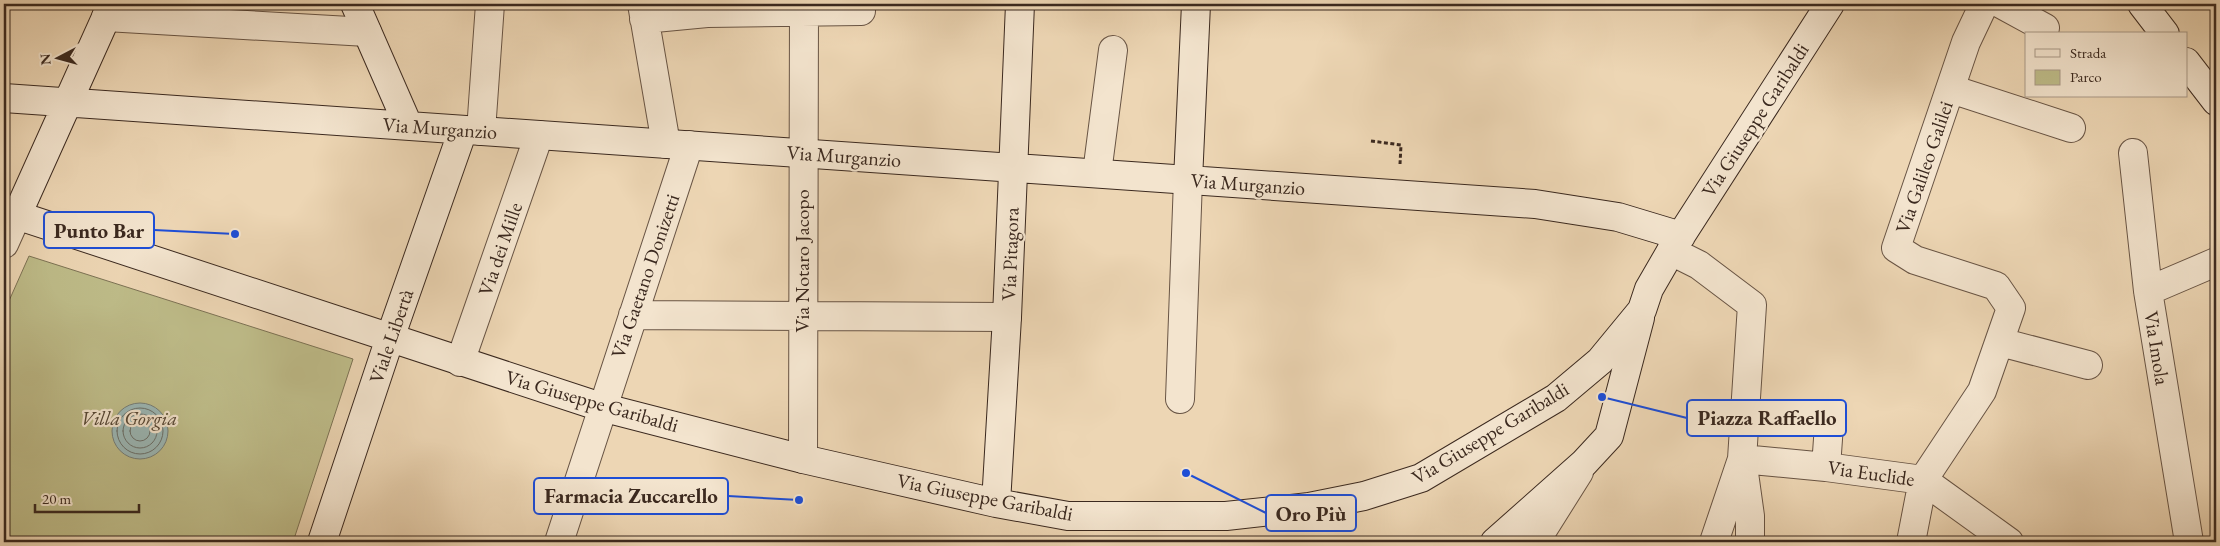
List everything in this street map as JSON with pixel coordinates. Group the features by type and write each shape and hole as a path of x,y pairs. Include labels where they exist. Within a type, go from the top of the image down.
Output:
{"street":[{"path":"355,4 408,126"},
{"name":"Viale Libertà","path":"322,542 390,338 472,130 490,4"},
{"name":"Via Pitagora","path":"996,503 1007,317 1020,4"},
{"path":"1180,399 1196,4"},
{"name":"Via Giuseppe Garibaldi","path":"10,213 602,407 803,459 996,503 1068,516 1226,516 1309,507 1364,496 1421,478 1556,398 1600,361 1642,310 1650,289 1676,243 1830,4"},
{"name":"Via Galileo Galilei","path":"1923,480 1982,391 2010,308 1996,286 1915,260 1896,248 1966,42 1984,4"},
{"path":"2001,4 2045,28"},
{"path":"2142,4 2163,32"},
{"path":"677,144 643,12 707,13 804,9 861,11"},
{"name":"Via Notaro Jacopo","path":"803,459 801,316 804,9"},
{"path":"4,244 10,213 67,102 109,10 367,32"},
{"path":"1097,174 1113,50"},
{"path":"2188,65 2216,101"},
{"path":"1951,89 2071,128"},
{"name":"Via Murganzio","path":"4,98 1535,204 1618,217 1676,243 1699,265 1752,305 1742,459"},
{"name":"Via dei Mille","path":"460,362 539,135"},
{"name":"Via Gaetano Donizetti","path":"559,542 633,314 677,144"},
{"name":"Via Imola","path":"2133,153 2148,291 2188,542"},
{"path":"2148,291 2216,262"},
{"path":"1495,542 1584,463 1610,436 1642,310"},
{"path":"633,314 1007,317"},
{"path":"2000,342 2088,365"},
{"path":"1826,467 1829,425"},
{"path":"1714,542 1742,459"},
{"path":"1742,459 1750,516 1750,542"},
{"name":"Via Euclide","path":"1742,459 1826,467 1923,480 2009,542"},
{"path":"1535,542 1584,463"},
{"path":"1911,542 1923,480"}],"green space":[{"name":"Villa Gorgia","path":"29,256 353,359 293,542 4,542 4,312"}],"water":[{"path":"134,403 146,403 156,407 164,415 168,431 164,447 156,455 146,459 134,459 124,455 116,447 112,437 112,425 116,415 124,407"}],"place":[{"name":"Punto Bar","path":"235,234"},
{"name":"Piazza Raffaello","path":"1602,397"},
{"name":"Oro Più","path":"1186,473"},
{"name":"Farmacia Zuccarello","path":"799,500"}]}
